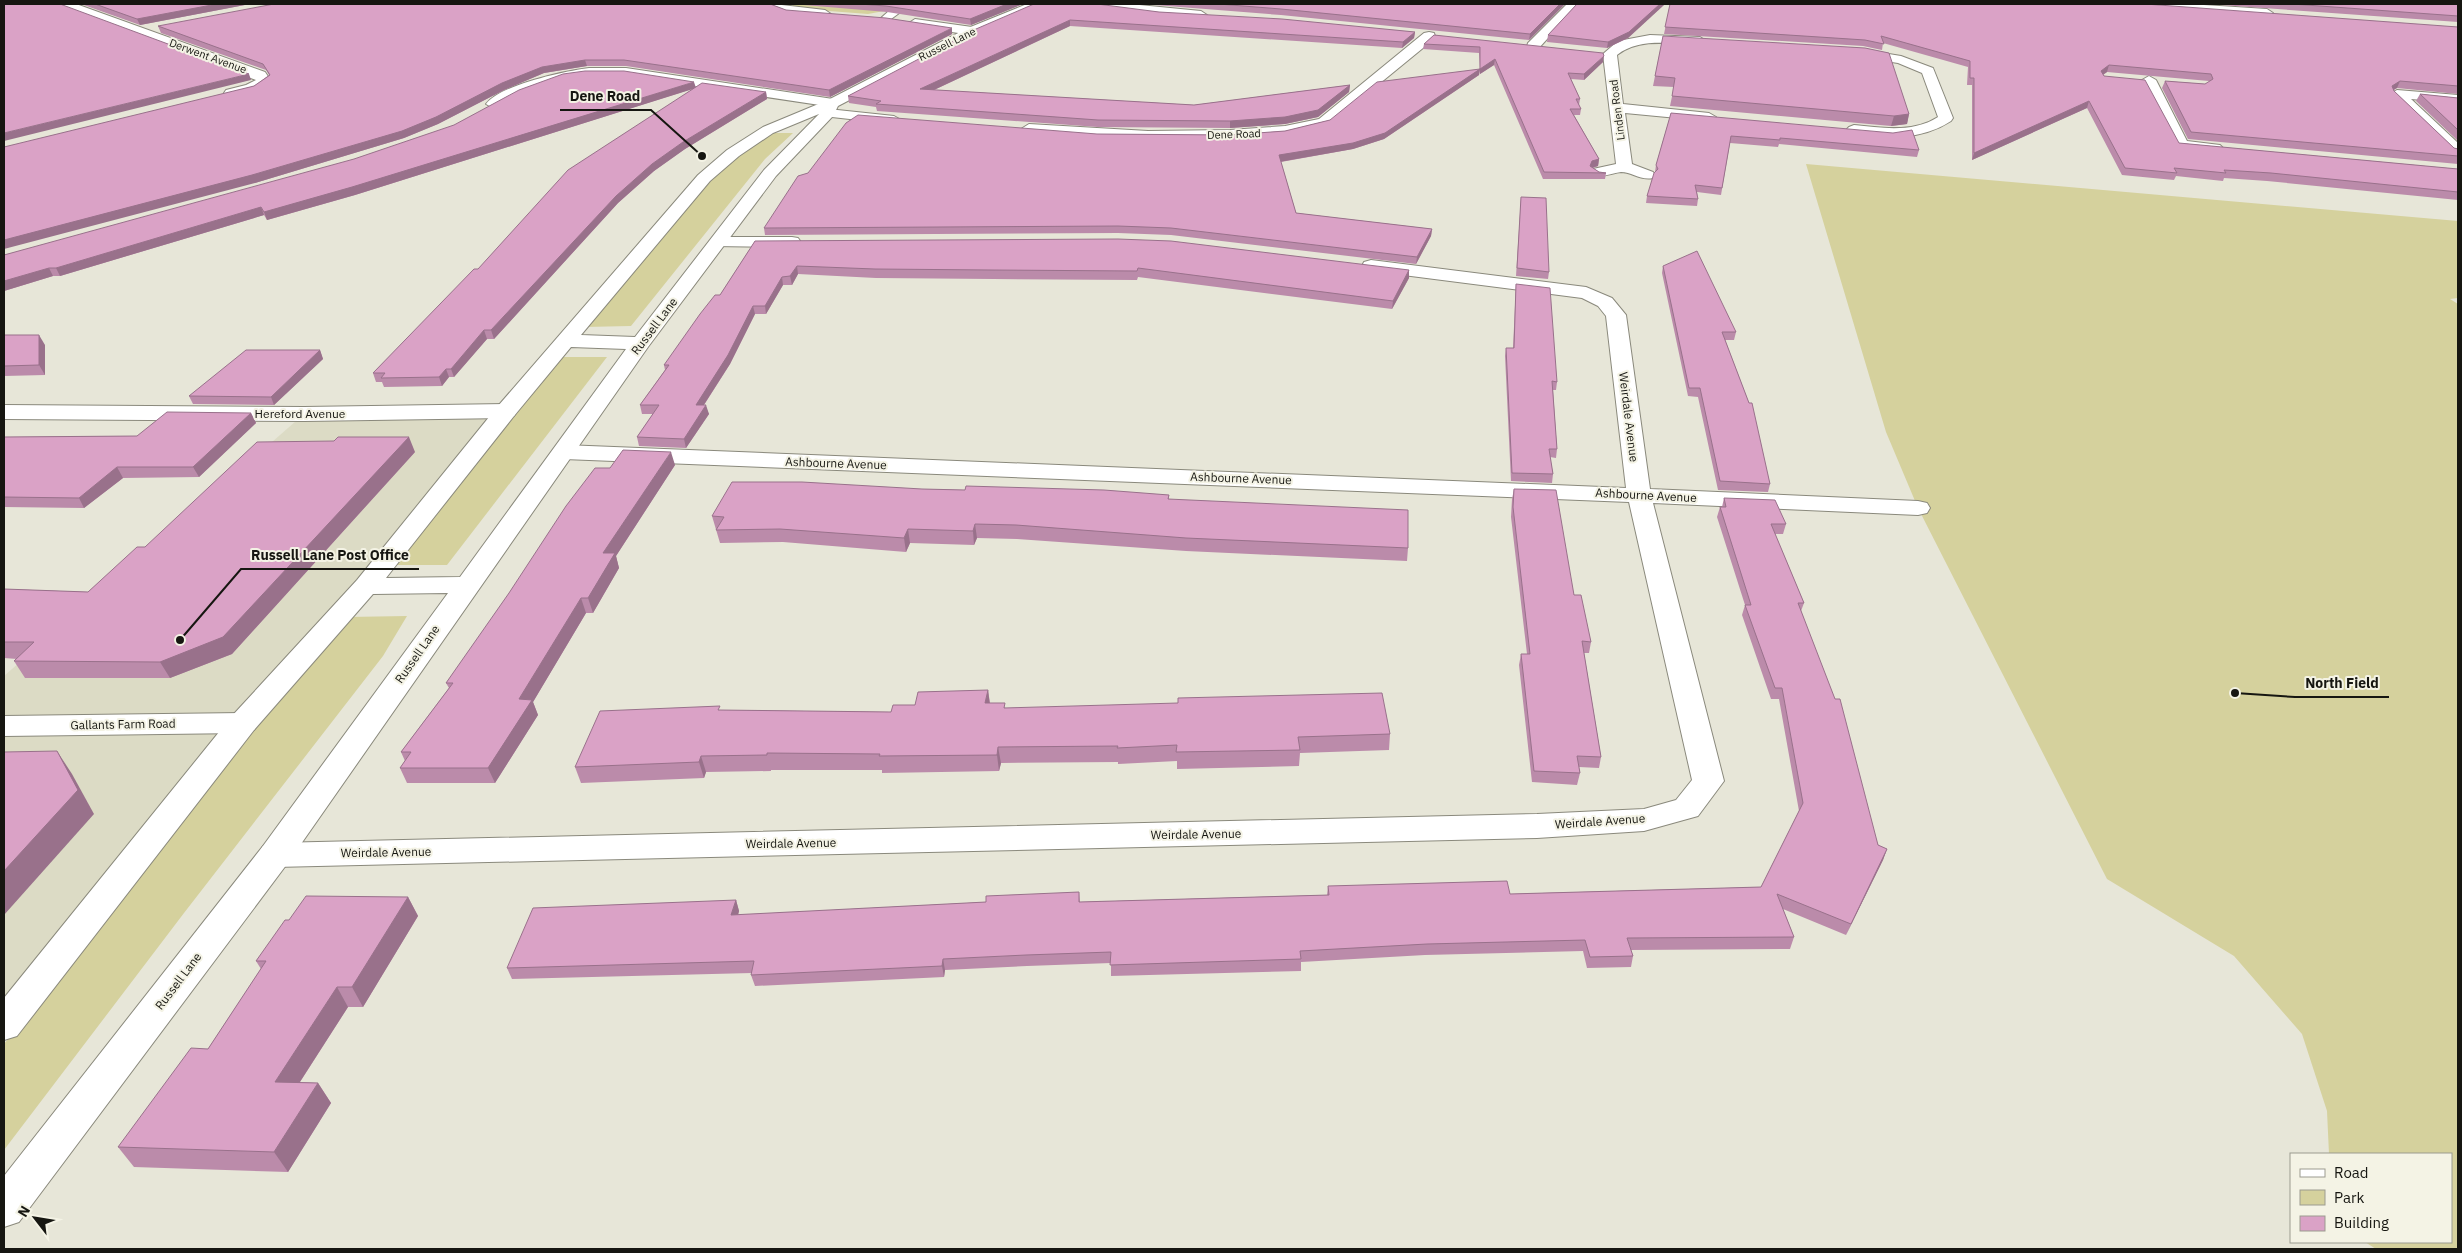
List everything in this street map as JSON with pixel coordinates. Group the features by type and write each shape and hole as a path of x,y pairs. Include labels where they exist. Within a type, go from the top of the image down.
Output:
{"street":[{"name":"Derwent Avenue","path":"65,4 260,76 264,81 251,88 216,97"},
{"path":"780,4 777,6 787,10 834,15"},
{"path":"877,4 906,6"},
{"name":"Russell Lane","path":"4,1026 243,723 366,586 506,411 704,178 733,153 768,130 831,108 972,31 1037,4"},
{"path":"1098,4 1159,12 1215,16"},
{"path":"1552,48 1528,46 1573,4"},
{"path":"2141,4 2277,14"},
{"path":"906,6 882,18 972,31"},
{"path":"139,31 166,25"},
{"name":"Dene Road","path":"1009,128 1148,136 1285,132 1324,122 1434,36 1410,33"},
{"name":"Linden Road","path":"1624,167 1618,108 1605,54 1623,44 1650,39 1717,42"},
{"path":"1834,50 1863,52 1901,60 1928,71 1946,118 1935,127 1891,133 1844,129"},
{"path":"483,110 544,80 563,75 605,71 626,72 912,121"},
{"path":"2132,79 2167,82"},
{"path":"2149,80 2181,145 2230,150"},
{"path":"2458,99 2397,94 2458,150"},
{"name":"Russell Lane","path":"4,1208 275,854 466,585 564,452 640,343 770,174 831,108"},
{"path":"1618,108 1721,118"},
{"path":"1599,172 1624,167 1647,174"},
{"path":"719,242 818,242"},
{"name":"Weirdale Avenue","path":"275,854 1537,826 1644,820 1687,808 1708,781 1639,495 1616,315 1605,302 1586,293 1344,263"},
{"path":"568,340 640,343"},
{"name":"Hereford Avenue","path":"4,412 304,414 506,411"},
{"name":"Ashbourne Avenue","path":"564,452 1918,508"},
{"path":"366,586 466,585"},
{"name":"Gallants Farm Road","path":"4,726 243,723"}],"shaded area":[{"path":"304,414 496,415 45,960 4,1015 4,676"}],"green space":[{"path":"792,4 861,4 884,11 868,14 803,9"},
{"path":"774,133 793,133 765,159 631,326 584,327 707,182 740,153"},
{"path":"1806,164 2458,221 2458,298 2450,299 2458,304 2458,1249 2376,1249 2367,1243 2452,1243 2452,1153 2329,1153 2327,1111 2302,1034 2234,956 2107,879 1918,508 1886,432"},
{"path":"557,357 607,357 447,565 385,565"},
{"path":"407,616 383,656 4,1150 4,1044 257,722 347,617"}],"building":[{"path":"4,4 60,4 249,74 4,133"},
{"path":"95,4 217,4 137,19"},
{"path":"274,4 770,4 786,10 886,18 952,28 829,90 624,60 585,60 542,67 502,83 436,117 402,131 252,175 4,240 4,147 254,86 270,75 263,64 158,26"},
{"path":"859,4 1007,4 970,19 886,6"},
{"path":"1034,4 1097,4 1159,12 1282,19 1415,32 1403,42 1070,20 920,89 1194,105 1350,85 1318,110 1285,117 1230,121 1098,120 876,104 881,101 848,96 976,29"},
{"path":"1218,4 1560,4 1530,34"},
{"path":"1577,4 1660,4 1629,32 1608,42 1548,35"},
{"path":"1670,4 2145,4 2458,27 2458,86 2400,81 2392,86 2394,91 2454,148 2458,149 2458,156 2191,132 2165,81 2205,84 2213,79 2211,74 2109,65 2101,71 2104,76 2145,80 2179,143 2458,169 2458,192 2271,173 2224,170 2226,173 2174,168 2177,173 2125,168 2089,101 1974,153 1974,78 1970,78 1970,61 1881,36 1884,44 1865,40 1665,27"},
{"path":"2292,4 2458,4 2458,16"},
{"path":"1434,35 1603,53 1604,56 1584,74 1568,73 1580,99 1576,99 1581,109 1570,109 1599,159 1592,161 1590,166 1599,172 1606,173 1544,172 1495,59 1480,69 1480,47 1424,44"},
{"path":"1663,36 1865,48 1889,53 1909,114 1894,116 1672,96 1675,78 1655,76"},
{"path":"1480,69 1385,133 1353,143 1279,155 1296,213 1432,229 1417,257 1171,228 1118,226 764,228 798,176 808,173 846,123 858,115 1097,134 1230,135 1285,131 1330,120 1377,82"},
{"path":"585,71 624,71 694,82 352,187 264,212 261,207 56,268 49,268 4,281 4,255 354,159 454,125 519,90 563,74"},
{"path":"702,83 766,92 683,142 652,164 616,196 491,330 484,330 451,369 446,369 439,377 381,378 385,373 373,373 474,269 478,269 568,170"},
{"path":"2420,94 2458,98 2458,130"},
{"path":"1671,113 1893,133 1912,130 1919,150 1780,138 1780,140 1731,136 1722,188 1695,185 1698,199 1647,196 1654,173 1658,169 1656,165"},
{"path":"1521,197 1546,198 1549,272 1517,268"},
{"path":"1118,239 1171,241 1409,270 1393,301 1138,268 1137,271 875,269 797,266 790,276 782,277 765,306 753,306 728,355 696,405 706,405 684,439 637,437 659,405 640,405 669,365 664,365 715,295 720,295 755,241"},
{"path":"1697,251 1736,332 1722,332 1749,403 1752,403 1770,484 1720,481 1700,388 1689,388 1663,266"},
{"path":"1516,284 1550,288 1557,382 1552,381 1557,449 1549,449 1553,474 1512,473 1506,348 1514,348"},
{"path":"4,335 39,335 39,365 4,366"},
{"path":"246,350 320,350 271,397 189,396"},
{"path":"167,412 251,413 193,467 117,467 79,498 4,497 4,437 137,436"},
{"path":"338,437 409,437 223,637 160,662 14,661 34,642 4,642 4,589 88,592 137,547 145,547 257,442 334,441"},
{"path":"623,450 671,452 603,553 615,553 588,598 581,598 519,699 532,700 488,768 400,768 411,752 401,752 453,683 446,683 509,593 566,506 595,468 610,468"},
{"path":"732,482 802,482 965,490 966,486 1104,490 1169,495 1168,499 1408,510 1408,548 1186,538 1016,525 975,524 973,531 908,529 904,538 780,529 716,530 724,517 712,516"},
{"path":"1514,489 1556,490 1574,595 1581,595 1591,642 1582,641 1601,757 1577,756 1580,773 1534,771 1521,654 1530,654 1513,507"},
{"path":"1724,498 1775,500 1786,524 1771,524 1804,603 1798,603 1835,699 1840,699 1878,845 1887,849 1851,924 1777,894 1794,937 1627,938 1633,956 1590,957 1585,940 1427,944 1300,951 1301,959 1110,965 1111,952 1026,955 943,959 942,966 751,975 754,961 507,968 533,908 736,900 731,915 986,902 986,896 1079,892 1079,902 1329,895 1328,886 1507,881 1510,894 1761,887 1803,803 1782,688 1775,688 1745,605 1751,605 1720,507 1726,507"},
{"path":"988,690 985,703 1005,703 1004,708 1178,703 1178,698 1382,693 1390,734 1298,737 1300,750 1176,752 1177,745 1117,748 1118,746 998,747 997,755 879,756 880,754 767,753 767,755 701,756 699,762 575,767 600,711 720,706 718,710 891,712 893,705 915,705 918,692"},
{"path":"57,751 78,790 4,871 4,752"},
{"path":"306,896 408,897 352,987 337,987 275,1082 318,1083 274,1152 118,1147 191,1048 208,1049 266,961 256,961 285,920 289,920"}],"place":[{"name":"Dene Road","path":"702,156"},
{"name":"Russell Lane Post Office","path":"180,640"},
{"name":"North Field","path":"2235,693"}]}
